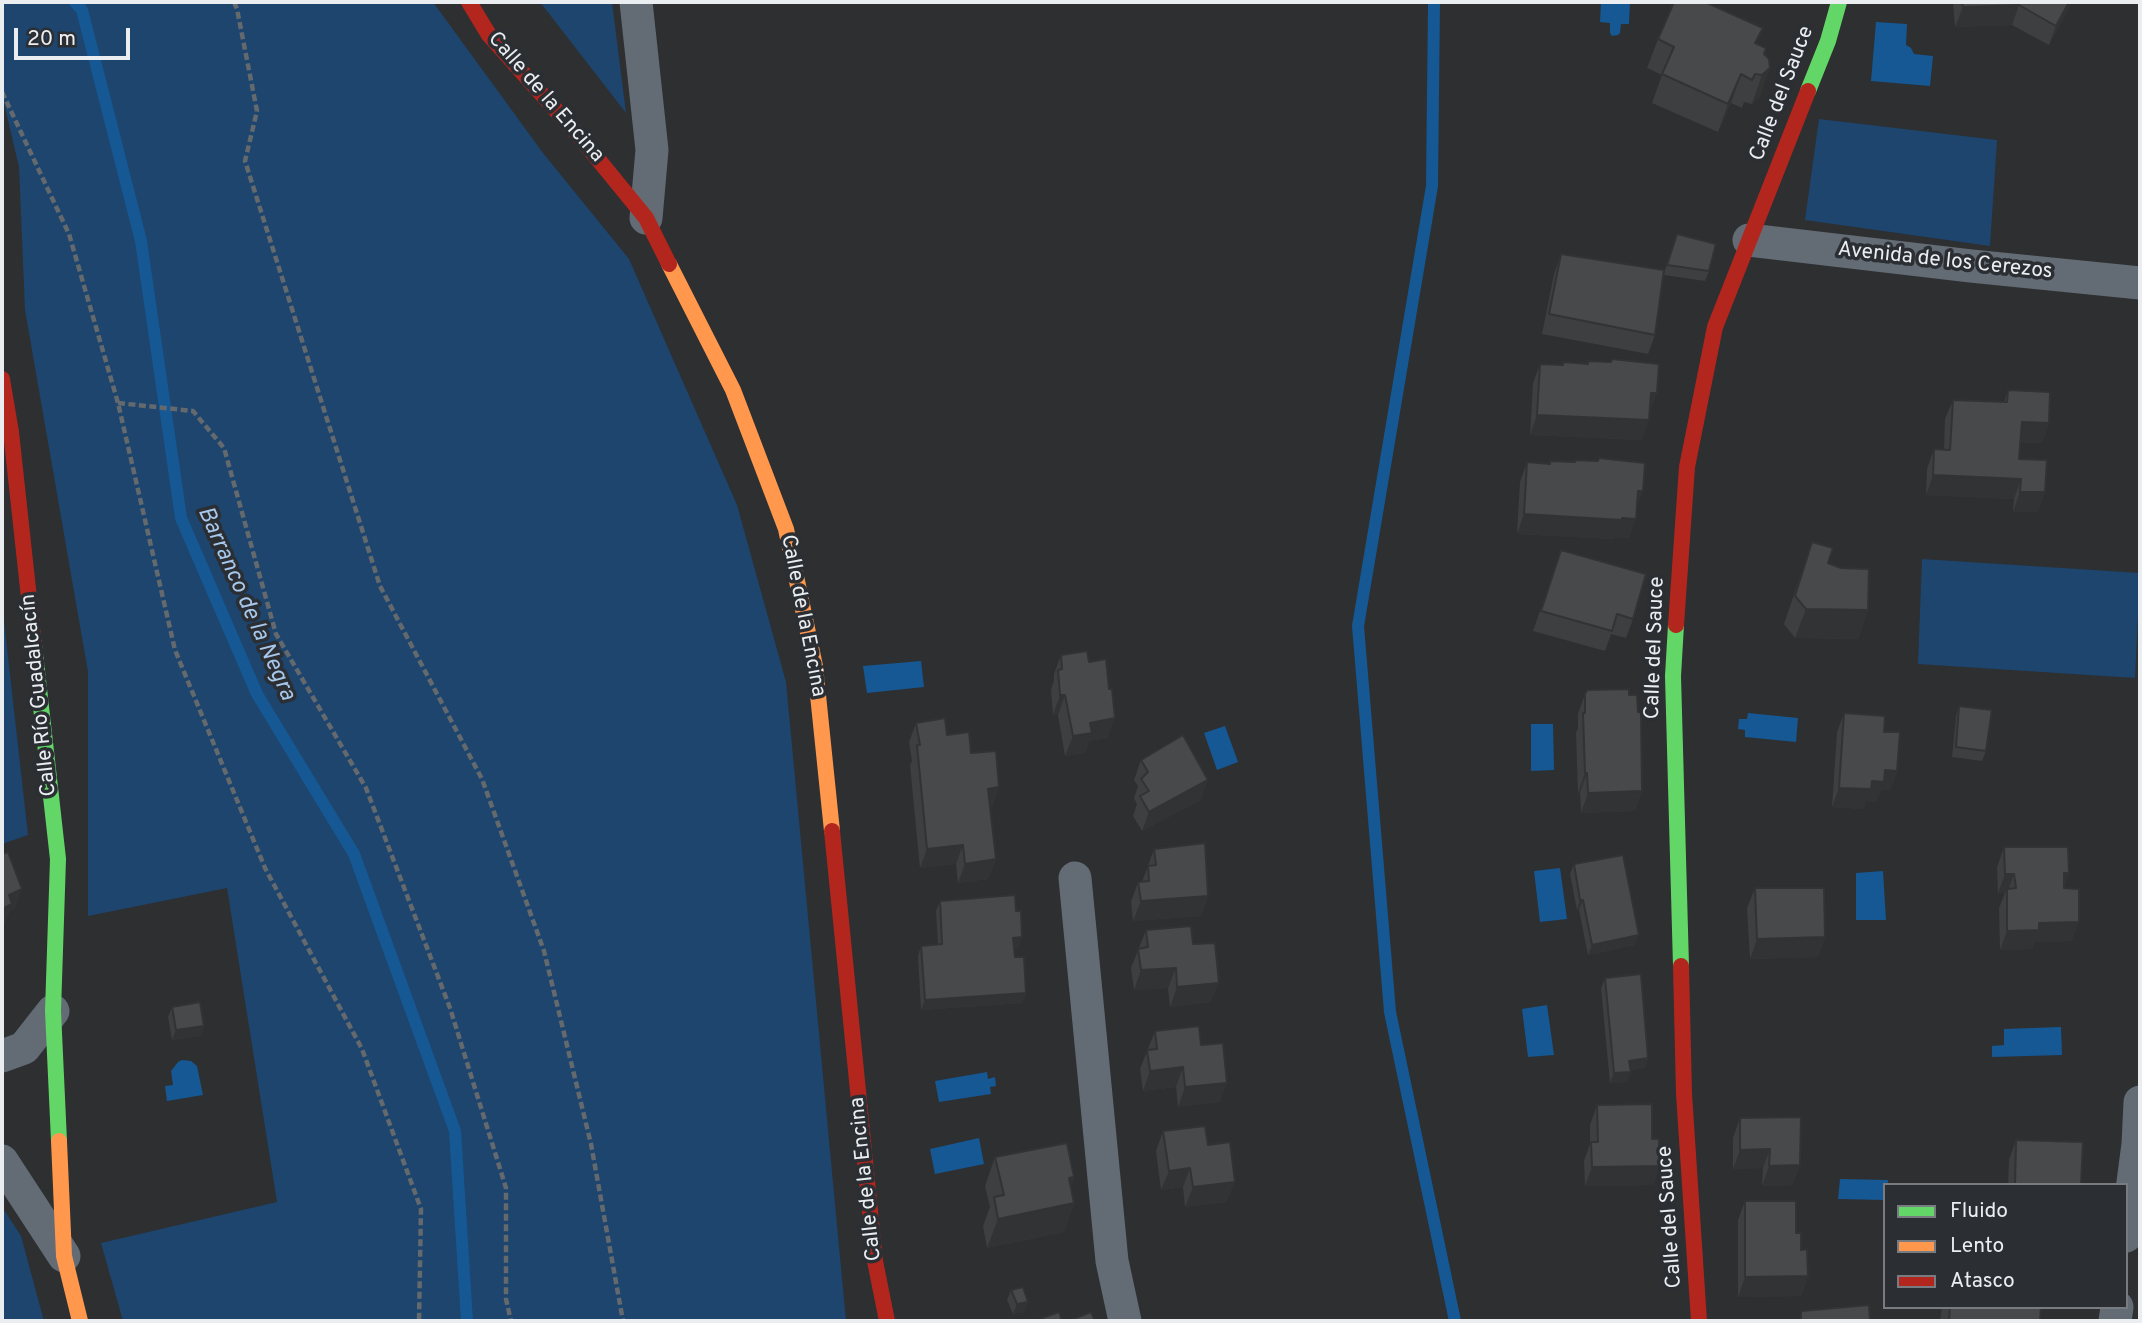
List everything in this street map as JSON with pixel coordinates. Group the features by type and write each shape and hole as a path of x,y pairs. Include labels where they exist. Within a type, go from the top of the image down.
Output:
{"street":[{"name":"Calle de la Encina","path":"469,2 489,35 579,136 646,218 733,390 786,530 816,666 875,1261 887,1321"},
{"path":"636,2 652,150 646,218"},
{"name":"Calle del Sauce","path":"1699,1321 1684,1094 1673,676 1687,467 1715,327 1828,41 1839,2"},
{"name":"Avenida de los Cerezos","path":"1749,240 2140,283"},
{"name":"Calle Río Guadalcacín","path":"2,379 58,859 53,1011 64,1256 80,1321"},
{"path":"1075,878 1112,1261 1125,1321"},
{"path":"2,1056 24,1048 53,1011"},
{"path":"2128,1221 2138,1144 2140,1102"},
{"path":"2,1161 64,1256"}],"path":[{"path":"234,2 257,111 245,161 380,586 481,779 544,951 591,1144 623,1321"},
{"path":"2,92 69,234 118,403 175,650 265,868 362,1049 421,1209 419,1321"},
{"path":"118,403 193,411 223,448 276,635 366,788 450,1008 506,1188 506,1299 511,1321"}],"shaded area":[{"path":"2,2 433,2 543,153 629,259 737,505 786,682 846,1321 123,1321 101,1243 277,1202 227,888 88,916 88,672 25,310 19,167 2,95"},
{"path":"540,2 612,2 626,113"},
{"path":"1601,2 1630,2 1629,24 1621,24 1618,35 1612,36 1610,33 1610,23 1600,22"},
{"path":"1876,22 1907,24 1906,45 1914,54 1933,56 1930,86 1871,81"},
{"path":"1819,119 1997,140 1990,246 1805,220"},
{"path":"1922,559 2140,573 2135,678 1918,664"},
{"path":"2,603 28,835 2,844"},
{"path":"921,661 924,687 867,693 863,666"},
{"path":"1748,713 1798,718 1796,742 1745,737 1745,730 1738,729 1739,719 1747,719"},
{"path":"1531,724 1553,724 1554,770 1531,771"},
{"path":"1225,726 1238,762 1217,770 1204,733"},
{"path":"1560,868 1567,919 1540,922 1534,871"},
{"path":"1883,871 1886,920 1856,920 1856,873"},
{"path":"1547,1005 1554,1055 1528,1057 1522,1009"},
{"path":"2061,1027 2062,1055 1992,1057 1992,1046 2004,1045 2004,1029"},
{"path":"182,1060 191,1061 197,1066 203,1095 167,1101 165,1086 173,1085 171,1071"},
{"path":"987,1072 988,1079 995,1077 996,1086 990,1087 991,1094 939,1102 935,1081"},
{"path":"979,1138 984,1164 935,1174 930,1149"},
{"path":"1840,1179 1888,1180 1888,1183 1883,1183 1883,1200 1838,1199"},
{"path":"2,1207 21,1236 44,1321 2,1321"}],"building":[{"path":"1674,2 1705,2 1763,28 1755,43 1766,48 1764,54 1769,59 1770,68 1762,75 1755,74 1752,80 1741,74 1728,104 1662,74 1674,47 1658,39"},
{"path":"1962,2 2069,2 2056,26 2019,5 1963,7"},
{"path":"1677,234 1716,244 1709,271 1667,265"},
{"path":"1561,254 1664,270 1655,335 1549,314"},
{"path":"1612,359 1659,364 1657,393 1651,393 1649,420 1537,415 1540,364 1588,364 1588,361 1611,362"},
{"path":"2008,390 2050,392 2049,423 2022,422 2019,459 2047,460 2045,492 2020,492 2021,479 1933,475 1934,449 1950,450 1953,400 2007,402"},
{"path":"1599,458 1645,463 1643,491 1638,491 1636,519 1524,514 1527,462 1550,464 1550,461 1598,461"},
{"path":"1812,542 1833,548 1828,563 1841,568 1869,569 1868,610 1806,609 1795,596"},
{"path":"1561,550 1646,574 1633,619 1617,614 1612,631 1541,611"},
{"path":"1087,651 1089,662 1106,659 1115,718 1090,723 1092,733 1073,736 1065,695 1060,695 1058,670 1062,669 1061,655"},
{"path":"1629,689 1629,695 1637,695 1638,712 1641,712 1642,791 1588,793 1583,713 1585,694 1587,690"},
{"path":"1959,706 1992,710 1986,751 1956,747"},
{"path":"1844,713 1885,716 1884,732 1900,732 1897,771 1885,770 1884,782 1872,781 1871,789 1839,788"},
{"path":"945,718 947,735 969,732 971,753 996,751 999,787 988,789 996,859 965,864 963,845 927,849 916,723"},
{"path":"1183,735 1208,780 1149,812 1140,796 1149,791 1141,779 1148,772 1141,760"},
{"path":"1205,843 1208,896 1141,901 1138,882 1149,881 1148,866 1156,865 1154,849"},
{"path":"2004,847 2068,847 2069,873 2064,873 2064,888 2079,889 2079,922 2039,923 2039,930 2007,931 2007,889 2016,888 2014,874 2005,874"},
{"path":"8,852 22,889 9,895 12,904 2,909 2,854"},
{"path":"1623,855 1639,935 1592,945 1574,864"},
{"path":"1755,888 1824,888 1825,937 1757,939"},
{"path":"1015,895 1016,911 1021,911 1022,937 1013,938 1015,957 1024,957 1026,993 925,1000 921,946 942,944 940,901"},
{"path":"1191,926 1193,944 1215,943 1219,983 1177,987 1176,968 1141,970 1138,949 1148,947 1146,930"},
{"path":"1641,974 1648,1058 1629,1061 1631,1072 1614,1073 1605,978"},
{"path":"200,1002 204,1026 176,1030 172,1007"},
{"path":"1199,1026 1201,1045 1223,1043 1227,1083 1185,1087 1183,1067 1150,1071 1147,1050 1157,1049 1155,1031"},
{"path":"1652,1104 1652,1139 1659,1139 1660,1166 1592,1167 1591,1142 1598,1142 1597,1105"},
{"path":"1801,1117 1800,1165 1769,1166 1770,1149 1740,1150 1740,1118"},
{"path":"1205,1126 1208,1145 1230,1142 1235,1182 1193,1187 1190,1168 1169,1171 1163,1131"},
{"path":"2016,1140 2083,1142 2081,1183 2015,1183"},
{"path":"1067,1143 1074,1177 1069,1178 1074,1203 998,1219 994,1197 1004,1195 995,1157"},
{"path":"1745,1201 1796,1201 1796,1233 1801,1233 1801,1250 1807,1249 1808,1276 1745,1277"},
{"path":"1023,1287 1028,1302 1017,1304 1011,1290"},
{"path":"1869,1305 1870,1321 1797,1321 1801,1318 1801,1311"},
{"path":"1950,1309 2041,1309 2040,1321 1949,1321"},
{"path":"1059,1312 1062,1321 1034,1321"},
{"path":"1091,1312 1095,1321 1068,1321"}],"waterway":[{"name":"Barranco de la Negra","path":"75,2 82,10 141,241 181,518 257,694 354,854 455,1131 467,1321"},
{"path":"1434,2 1432,186 1358,626 1390,1012 1455,1321"}],"traffic: fast":[{"path":"1808,91 1828,41 1839,2"},
{"path":"1676,625 1673,676 1681,966"},
{"path":"34,644 58,859 53,1011 59,1141"}],"traffic: slow":[{"path":"669,264 733,390 786,529 815,666 832,831"},
{"path":"59,1141 64,1256 80,1321"}],"traffic: jam":[{"path":"469,2 489,35 579,136 646,218 669,264"},
{"path":"1676,625 1687,467 1715,327 1808,91"},
{"path":"2,379 11,432 34,644"},
{"path":"832,831 875,1261 887,1321"},
{"path":"1681,966 1684,1094 1699,1321"}]}
